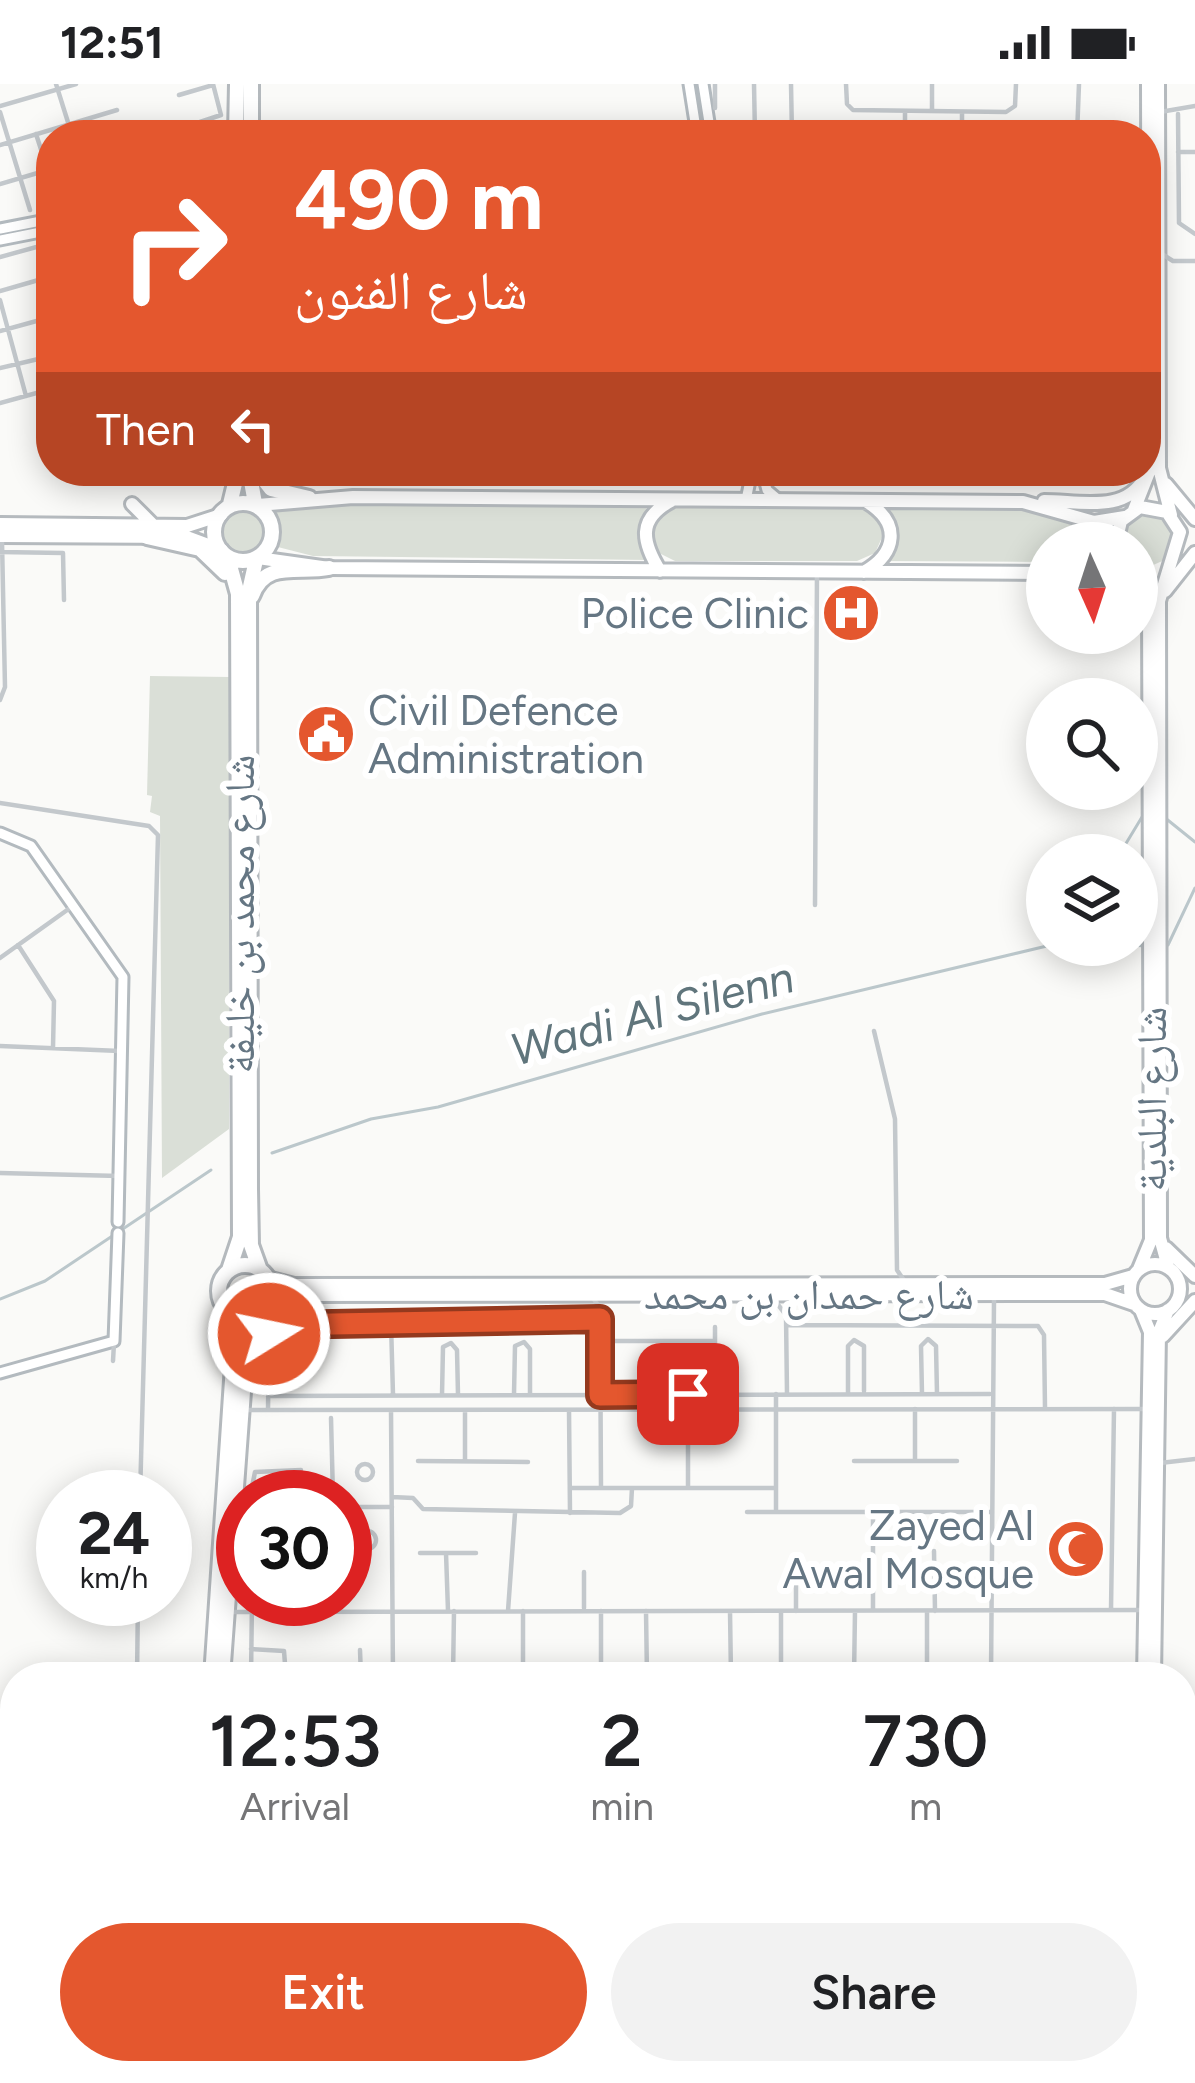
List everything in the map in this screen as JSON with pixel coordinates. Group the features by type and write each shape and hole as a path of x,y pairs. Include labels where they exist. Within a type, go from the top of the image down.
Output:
{"highway":[{"path":"240,120 237,106 247,84"},
{"path":"244,120 247,84"},
{"path":"233,486 225,509 256,504 254,486"},
{"path":"269,486 309,498"},
{"name":"شارع محمد بن خليفة","path":"256,504 268,527 249,607 250,1189 251,1245 264,1274"},
{"name":"شارع محمد بن خليفة","path":"225,509 225,554 238,588 240,1237 229,1270"},
{"path":"150,531 194,546 217,560 238,622"},
{"path":"225,554 243,563 257,559"},
{"path":"249,607 256,586 269,573 329,568"},
{"path":"213,1662 236,1336 218,1294 229,1270 244,1265 264,1274 262,1309 247,1337 238,1470"},
{"path":"230,1313 262,1309"},
{"path":"223,1662 226,1626"}],"main road":[{"path":"1147,120 1148,84"},
{"path":"1161,477 1195,519"},
{"path":"1161,485 1174,521"},
{"path":"256,504 309,498 1124,500 1140,486"},
{"path":"1125,522 1147,486"},
{"path":"659,571 645,547 644,532 652,514 672,500"},
{"path":"862,572 884,558 892,538 886,517 867,502"},
{"path":"1023,502 1094,522 1154,507 1195,531"},
{"path":"132,504 150,531"},
{"path":"4,543 195,526 225,509"},
{"name":"شارع البلدية","path":"1158,597 1175,556 1174,521"},
{"path":"0,524 115,525 203,539 225,554"},
{"path":"1158,569 1195,549"},
{"path":"1158,601 1195,549"},
{"path":"257,559 329,568 1026,573"},
{"name":"شارع البلدية","path":"1136,1272 1151,1240 1154,654"},
{"name":"شارع البلدية","path":"1155,975 1161,1218 1170,1269"},
{"path":"1161,1218 1166,1249 1195,1279"},
{"path":"1144,1662 1150,1332 1138,1307 1136,1272 1150,1264 1195,1279"},
{"path":"1154,1662 1161,1458 1159,1348 1180,1283 1170,1269"},
{"name":"شارع حمدان بن محمد","path":"264,1274 294,1285 1105,1284 1136,1272"},
{"name":"شارع حمدان بن محمد","path":"262,1309 294,1295 1110,1294 1138,1307"},
{"path":"1138,1307 1172,1307 1195,1298"},
{"path":"1159,1348 1168,1325 1195,1298"}],"street":[{"path":"30,210 0,109 76,84"},
{"path":"179,95 213,84 221,115 206,120"},
{"path":"689,84 695,120"},
{"path":"703,84 709,120"},
{"path":"715,84 715,108"},
{"path":"754,84 755,120"},
{"path":"791,84 792,120"},
{"path":"846,84 847,104 854,110 962,112 1008,112 1016,103 1016,84"},
{"path":"932,84 932,111"},
{"path":"1078,120 1079,84"},
{"path":"56,87 66,120"},
{"path":"1161,101 1195,106"},
{"path":"81,120 117,110"},
{"path":"905,111 905,120"},
{"path":"962,112 962,120"},
{"path":"1178,115 1179,224 1195,234"},
{"path":"0,145 36,134"},
{"path":"1178,152 1195,152"},
{"path":"0,184 36,173"},
{"path":"0,229 36,222"},
{"path":"0,240 36,233"},
{"path":"0,257 36,247"},
{"path":"1161,258 1195,261"},
{"path":"1161,270 1173,261"},
{"path":"0,291 36,281"},
{"path":"0,300 26,395"},
{"path":"0,331 36,321"},
{"path":"0,368 36,359"},
{"path":"0,403 36,392"},
{"path":"745,501 748,486"},
{"path":"766,486 779,501"},
{"path":"0,700 5,694 4,543 62,553 64,600"},
{"path":"815,905 817,572"},
{"path":"0,803 157,832 141,1470"},
{"path":"0,833 26,841 123,977 113,1361"},
{"path":"0,958 75,904"},
{"path":"18,945 51,992 53,1048"},
{"path":"874,1031 896,1119 897,1270 886,1284"},
{"path":"0,1046 121,1051"},
{"path":"0,1173 119,1176"},
{"path":"897,1270 908,1283"},
{"path":"767,1294 786,1315"},
{"path":"787,1394 786,1315 805,1294"},
{"path":"977,1294 990,1307"},
{"path":"991,1662 990,1307 1001,1294"},
{"path":"590,1295 600,1308"},
{"path":"601,1488 600,1308 610,1295"},
{"path":"268,1411 269,1334 274,1326 600,1319"},
{"path":"392,1323 393,1395"},
{"path":"786,1325 1042,1330 1045,1408"},
{"path":"856,1325 856,1340"},
{"path":"715,1327 715,1394"},
{"path":"922,1394 921,1346 928,1339 937,1346 938,1394"},
{"path":"600,1341 715,1340"},
{"path":"848,1394 848,1346 856,1340"},
{"path":"856,1340 864,1346 864,1394"},
{"path":"0,1373 114,1341"},
{"path":"514,1395 515,1349 524,1342 530,1349 530,1395"},
{"path":"442,1395 443,1347 452,1343 457,1350 458,1395"},
{"path":"688,1394 688,1488"},
{"path":"776,1394 776,1512"},
{"path":"895,1394 895,1409"},
{"path":"268,1396 991,1394"},
{"path":"486,1395 486,1410"},
{"path":"1111,1610 1114,1408"},
{"path":"242,1411 1149,1408"},
{"path":"915,1409 915,1461"},
{"path":"391,1410 393,1662"},
{"path":"465,1410 465,1461"},
{"path":"569,1410 569,1513"},
{"path":"331,1418 332,1470"},
{"path":"1161,1458 1195,1459"},
{"path":"418,1461 528,1462"},
{"path":"854,1461 957,1461"},
{"path":"372,1475 392,1475"},
{"path":"569,1488 776,1488"},
{"path":"392,1497 413,1498 423,1509 626,1512 632,1488"},
{"path":"372,1507 392,1507"},
{"path":"747,1512 991,1512"},
{"path":"873,1512 873,1611"},
{"path":"508,1611 515,1513"},
{"path":"374,1543 392,1543"},
{"path":"928,1662 934,1551"},
{"path":"419,1553 476,1553"},
{"path":"446,1553 453,1662"},
{"path":"796,1570 796,1611"},
{"path":"584,1572 584,1611"},
{"path":"372,1612 1145,1610"},
{"path":"523,1611 523,1662"},
{"path":"601,1611 601,1662"},
{"path":"646,1611 646,1662"},
{"path":"730,1611 731,1662"},
{"path":"781,1611 781,1662"},
{"path":"854,1611 854,1662"},
{"path":"137,1662 138,1626"},
{"path":"251,1662 252,1626"},
{"path":"251,1649 284,1651 285,1662"},
{"path":"360,1650 360,1662"}],"shaded area":[{"path":"294,499 648,503 637,536 648,560 313,556 270,545 269,504"},
{"path":"855,503 874,510 884,533 875,553 857,561 675,561 655,551 648,531 666,504"},
{"path":"884,503 1034,504 1110,522 1026,522 1026,562 883,561 895,526"},
{"path":"243,505 261,513 269,531 261,549 243,557 225,549 217,531 225,513"},
{"path":"1146,512 1167,518 1176,534 1169,558 1158,563 1158,522 1130,522"},
{"path":"150,676 230,677 229,1129 162,1178 160,816 150,812 152,796 147,795"}],"waterway":[{"name":"Wadi Al Silenn","path":"1132,834 1142,817"},
{"name":"Wadi Al Silenn","path":"1164,817 1195,842"},
{"name":"Wadi Al Silenn","path":"1162,946 1168,945 1195,888"},
{"name":"Wadi Al Silenn","path":"272,1153 371,1119 438,1107 762,1014 1026,951"},
{"path":"0,1299 45,1281 211,1170"}],"place":[{"name":"Police Clinic","path":"851,613"},
{"name":"Civil Defence Administration","path":"326,734"},
{"name":"Zayed Al Awal Mosque","path":"1076,1549"}],"route":[{"path":"269,1334 278,1325 600,1319 600,1395 688,1394"}]}
